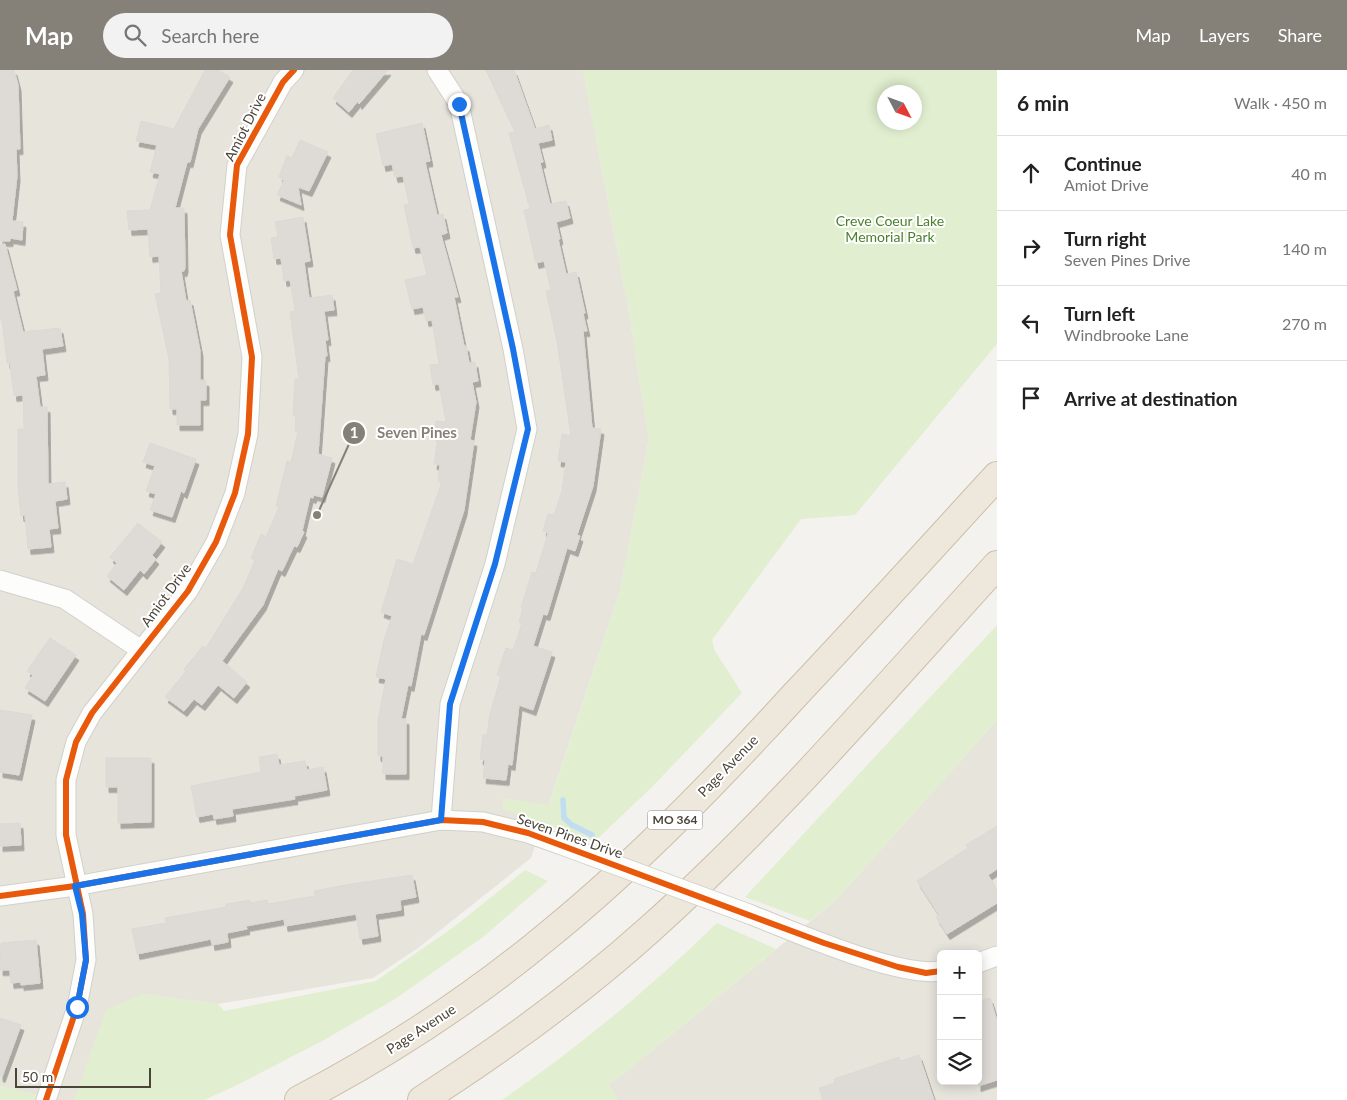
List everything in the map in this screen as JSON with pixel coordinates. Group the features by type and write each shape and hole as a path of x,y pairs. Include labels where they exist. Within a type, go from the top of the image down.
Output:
{"highway":[{"name":"Page Avenue","path":"299,1100 394,1046 450,1010 501,973 601,891 648,848 744,751 997,476"},
{"path":"422,1100 492,1055 546,1016 657,923 791,790 997,565"}],"street":[{"name":"Amiot Drive","path":"46,1100 77,1007 86,960 82,914 66,834 66,780 76,742 92,713 188,591 216,542 235,493 248,434 252,357 230,235 237,165 282,82 294,70"},
{"path":"437,70 459,104 513,349 528,429 495,564 450,704 441,820"},
{"path":"0,580 65,599 141,650"},
{"name":"Seven Pines Drive","path":"0,896 75,886 441,820 483,822 528,833 559,844 824,943 898,967 926,973 937,971"},
{"path":"982,962 997,956"}],"shaded area":[{"path":"0,70 583,70 628,307 649,439 620,591 531,858 418,948 373,978 218,1004 143,994 74,1100 56,1100 0,1086"},
{"path":"997,720 997,1100 578,1100 621,1076 835,901"}],"green space":[{"name":"Creve Coeur Lake Memorial Park","path":"583,70 997,70 997,344 855,515 801,519 712,640 715,651 742,693 652,787 594,842 503,809 503,798 549,805 620,591 649,439 628,307"},
{"path":"997,625 997,720 835,901 810,921 745,897"},
{"path":"525,870 548,881 483,937 395,999 324,1040 235,1086 204,1100 74,1100 106,1010 143,994 218,1004 224,1011 376,981 455,926"},
{"path":"717,923 776,949 621,1076 608,1083 619,1100 502,1100 613,1016"},
{"path":"0,1086 56,1100 0,1100"}],"building":[{"path":"0,70 14,70 18,85 20,149 16,149 17,176 12,221 23,222 22,240 10,238 10,241 0,241"},
{"path":"205,70 218,70 230,77 198,129 190,162 187,162 175,208 184,208 185,267 184,271 181,271 186,301 190,300 200,351 200,380 206,381 206,400 200,400 200,425 177,425 177,409 170,409 169,359 155,294 161,293 159,256 150,257 148,229 129,230 127,211 150,210 160,174 150,172 157,145 136,141 141,121 174,129"},
{"path":"353,70 388,70 359,104 358,101 349,112 333,98"},
{"path":"486,70 514,70 535,129 549,125 552,140 538,143 543,162 540,163 550,204 566,201 570,218 556,222 560,239 558,239 566,274 576,272 587,331 583,331 592,428 601,429 593,486 577,535 580,536 575,551 567,548 547,615 543,614 533,646 552,652 533,710 519,705 512,765 508,764 506,780 483,778 485,760 480,759 483,735 487,735 490,714 501,676 497,675 506,648 513,650 522,623 519,622 523,608 521,608 532,572 536,573 548,533 543,531 548,514 554,515 562,491 566,462 558,461 562,434 571,436 557,341 546,291 551,290 544,261 536,263 524,210 530,209 509,133 515,132"},
{"path":"422,123 430,161 425,162 437,215 443,214 447,233 441,235 458,297 454,297 464,346 466,346 469,363 475,362 478,381 472,382 476,402 470,440 474,441 464,510 424,635 421,634 411,686 408,685 401,719 406,719 406,774 383,774 383,756 378,756 378,720 386,679 376,677 384,640 392,616 381,612 397,559 413,564 442,482 438,481 440,465 434,464 438,437 434,436 436,421 446,422 439,384 433,385 430,365 439,364 432,320 426,321 423,307 412,309 405,280 427,275 420,247 413,248 404,205 409,204 403,176 395,177 392,164 383,166 376,134"},
{"path":"300,140 328,152 309,191 298,187 301,205 277,195 284,180 279,177 287,156 292,158"},
{"path":"303,217 310,261 304,262 309,298 332,295 334,310 324,311 328,340 325,340 327,356 325,356 318,454 332,458 322,497 314,495 313,498 310,497 302,531 304,532 297,547 294,546 282,571 278,569 263,605 222,661 247,682 234,698 218,685 202,705 194,699 184,711 165,697 203,646 206,648 243,588 255,560 251,558 261,534 266,537 279,507 276,506 287,461 291,462 298,431 295,431 296,415 293,415 295,379 299,379 290,312 295,311 290,280 284,281 281,258 274,259 271,238 278,237 275,222"},
{"path":"5,244 17,290 13,291 23,332 60,328 63,346 42,349 45,375 36,376 40,407 47,407 48,484 65,482 67,499 55,501 58,528 49,529 51,547 28,549 25,515 21,516 18,487 18,429 24,429 23,395 14,396 10,363 7,363 2,320 0,320 0,245"},
{"path":"150,443 196,459 184,493 181,491 172,517 150,510 156,494 146,491 155,466 143,462"},
{"path":"138,523 162,542 152,555 156,559 144,574 140,570 124,590 107,576 117,563 110,557"},
{"path":"50,638 76,655 45,701 25,688 33,675 27,671"},
{"path":"0,710 32,715 19,775 0,772"},
{"path":"277,754 279,765 305,761 307,770 323,767 327,790 294,796 295,799 232,809 233,816 214,819 213,814 197,817 191,786 261,772 259,757"},
{"path":"106,758 151,758 151,822 118,823 118,787 106,787"},
{"path":"20,823 21,845 0,846 0,824"},
{"path":"997,826 997,869 988,875 997,890 997,903 947,934 936,917 939,915 917,881 968,848 966,845"},
{"path":"412,875 416,897 400,900 401,910 375,914 378,936 360,939 356,914 285,926 284,919 246,926 247,929 227,933 228,942 212,945 211,939 137,954 132,929 166,923 165,918 226,907 226,904 250,900 250,903 267,900 268,904 315,896 314,891"},
{"path":"36,940 40,983 21,985 21,982 11,983 10,970 0,970 1,943"},
{"path":"990,998 997,1021 997,1080 982,1085 982,1040 982,1001"},
{"path":"0,1018 21,1025 2,1077 0,1076"},
{"path":"919,1055 934,1100 823,1100 819,1088 835,1083 834,1079 899,1057 900,1061"}],"waterway":[{"path":"563,800 564,818 572,825 592,835"}],"cycle path":[{"path":"46,1100 77,1007 86,960 83,914 66,835 66,780 76,742 92,713 188,591 216,542 235,493 248,434 252,357 230,235 237,165 283,82 294,70"},
{"path":"0,896 75,886 441,820 483,822 528,833 824,943 898,967 926,973 937,972"}],"place":[{"name":"Seven Pines","path":"317,515"}],"route":[{"path":"77,1007 86,960 82,914 75,886 441,820 450,704 495,564 528,429 513,349 459,104"}]}
